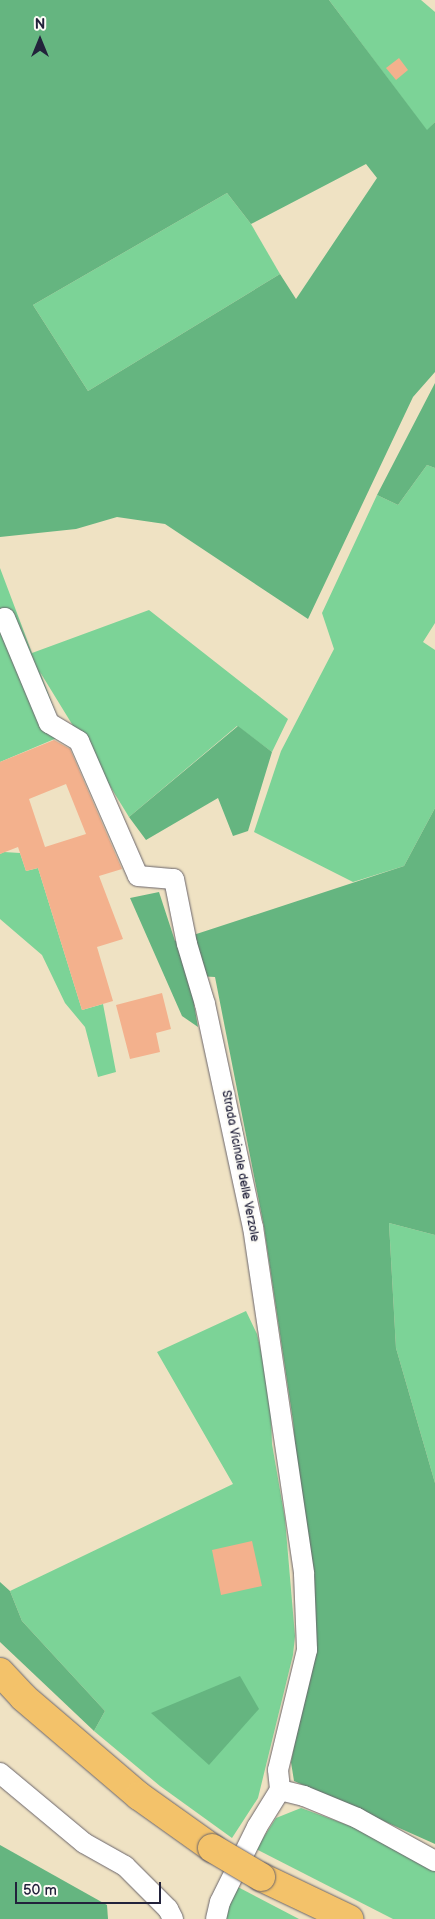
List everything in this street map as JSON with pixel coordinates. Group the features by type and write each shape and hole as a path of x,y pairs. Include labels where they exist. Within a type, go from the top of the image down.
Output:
{"main road":[{"path":"0,1672 23,1697 139,1796 212,1848 261,1877 349,1919"}],"street":[{"name":"Strada Vicinale delle Verzole","path":"0,620 5,618 49,723 79,741 138,876 174,879 187,944 205,1004 253,1227 304,1574 307,1650 278,1770 280,1790"},
{"path":"0,1772 84,1843 126,1866 168,1910 172,1919"},
{"path":"216,1919 220,1902 256,1827 280,1790 304,1796 357,1818 435,1861"}],"green space":[{"path":"0,0 329,0 427,130 435,122 435,372 413,397 308,619 165,524 117,517 76,529 0,537","holes":["366,164 377,178 296,299 280,274 88,391 33,305 227,193 251,224"]},
{"path":"329,0 421,0 435,12 435,122 427,131"},
{"path":"227,193 251,224 280,274 88,391 33,305"},
{"path":"435,383 435,468 427,465 398,505 377,495"},
{"path":"427,465 435,468 435,623 423,642 435,650 435,808 404,866 353,882 254,832 281,751 334,649 322,613 377,495 398,505"},
{"path":"0,568 32,653 149,610 288,719 272,752 237,726 129,817 40,672 64,735 0,762"},
{"path":"238,726 272,752 248,831 233,836 218,798 146,840 129,817"},
{"path":"435,808 435,1235 389,1223 396,1348 435,1483 435,1844 294,1781 291,1762 313,1650 293,1421 264,1227 215,977 197,976 194,1004 198,1027 182,1016 130,898 159,892 175,941 404,866"},
{"path":"4,852 20,853 26,871 38,868 82,1010 103,1004 116,1072 98,1077 85,1027 65,1003 42,955 0,919 0,854"},
{"path":"389,1223 435,1235 435,1483 396,1348"},
{"path":"246,1311 257,1334 270,1389 272,1444 285,1519 295,1636 293,1655 258,1798 232,1838 160,1786 94,1731 105,1711 22,1621 10,1591 233,1484 157,1352"},
{"path":"0,1582 10,1591 22,1621 105,1711 94,1731 0,1642"},
{"path":"240,1676 259,1709 209,1765 151,1713"},
{"path":"301,1808 353,1827 435,1869 435,1919 393,1919 256,1849 276,1818"},
{"path":"0,1845 107,1905 108,1919 0,1919"},
{"path":"236,1886 299,1919 225,1919"}],"building":[{"path":"399,58 408,70 396,80 386,68"},
{"path":"54,740 70,749 122,869 99,876 123,939 97,947 113,1001 82,1010 38,868 26,871 18,847 0,854 0,762","holes":["66,784 86,834 45,847 29,799"]},
{"path":"162,993 171,1029 156,1033 160,1052 130,1059 116,1005"},
{"path":"252,1541 262,1586 221,1595 212,1550"}]}
